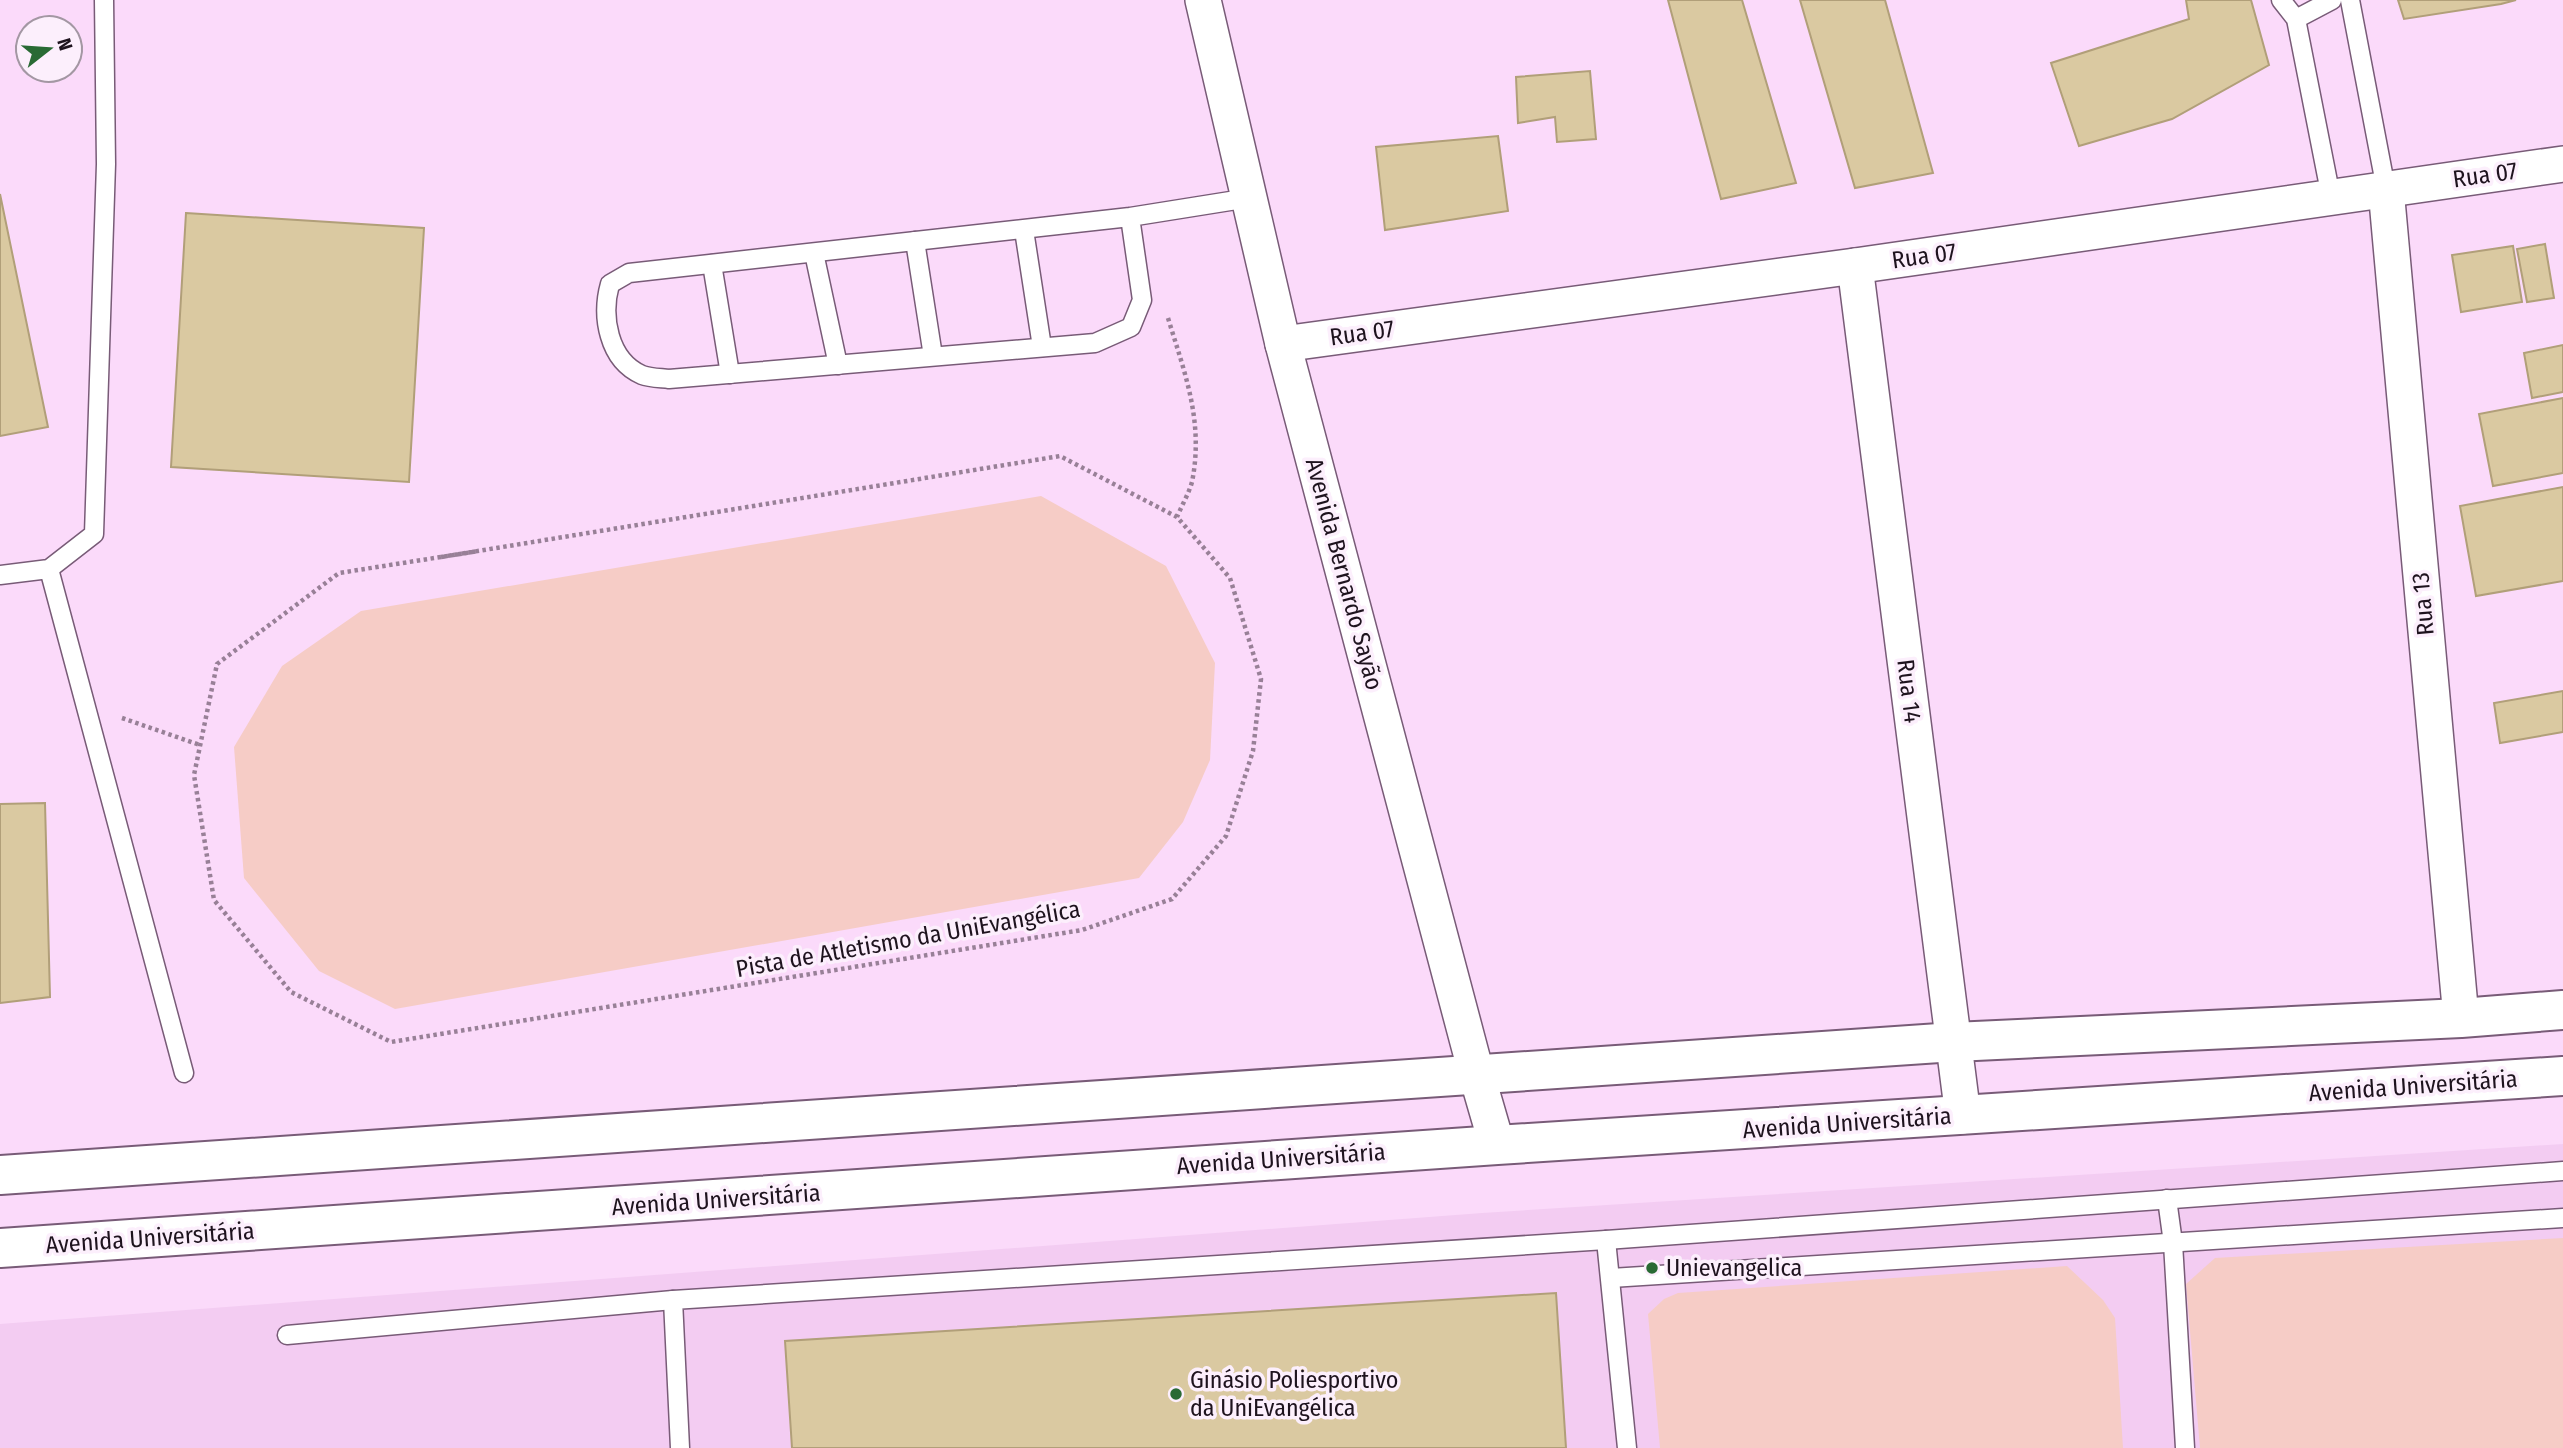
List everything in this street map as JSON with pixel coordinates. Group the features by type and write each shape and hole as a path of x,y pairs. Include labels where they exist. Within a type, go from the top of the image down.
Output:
{"main road":[{"path":"0,1175 1954,1042 2461,1018 2563,1010"},
{"name":"Avenida Universitária","path":"0,1248 1497,1145 2563,1076"}],"street":[{"name":"Avenida Bernardo Sayão","path":"1203,0 1283,344 1497,1145"},
{"name":"Rua 07","path":"1283,344 1855,266 2563,164"},
{"name":"Rua 13","path":"2386,189 2461,1018"},
{"name":"Rua 14","path":"1855,266 1963,1116"}],"lane":[{"path":"0,575 49,569 94,534 106,164 104,0"},
{"path":"2281,0 2295,19 2332,197"},
{"path":"2295,19 2332,0"},
{"path":"2350,0 2386,189"},
{"path":"1130,217 1142,300 1130,327 1095,343 669,379 643,375 624,362 610,340 605,301 610,284 629,273 1024,230 1249,198"},
{"path":"1024,230 1042,347"},
{"path":"915,242 933,356"},
{"path":"814,253 838,365"},
{"path":"712,264 730,374"},
{"path":"49,569 184,1073"},
{"path":"288,1335 673,1300 1606,1240 2563,1171"},
{"path":"2167,1199 2185,1448"},
{"path":"1611,1278 2563,1218"},
{"path":"1606,1240 1627,1448"},
{"path":"673,1300 680,1448"}],"path":[{"path":"1168,317 1194,407 1197,448 1191,484 1177,516"},
{"name":"Pista de Atletismo da UniEvangélica","path":"441,557 479,551 1060,457 1177,516 1230,578 1261,679 1253,751 1226,836 1172,899 1082,930 391,1042 291,992 214,900 194,775 217,664 339,573 479,551"},
{"path":"86,706 200,745"}],"shaded area":[{"path":"1041,496 1166,566 1215,663 1210,760 1183,822 1139,878 395,1009 319,971 244,878 234,747 282,666 361,611"},
{"name":"Unievangelica","path":"2563,1144 2563,1448 0,1448 0,1324 1482,1213"},
{"path":"2563,1238 2563,1448 2200,1448 2186,1284 2215,1258"},
{"path":"2067,1266 2103,1300 2115,1318 2123,1448 1660,1448 1648,1314 1664,1299 1678,1293"}],"building":[{"path":"1668,0 1742,0 1796,183 1721,199"},
{"path":"1800,0 1885,0 1933,173 1855,188"},
{"path":"2186,0 2251,0 2269,65 2172,119 2079,146 2051,63 2189,19"},
{"path":"2398,0 2516,0 2404,19"},
{"path":"1590,71 1596,139 1557,142 1555,117 1518,123 1516,77"},
{"path":"1498,136 1508,211 1385,230 1376,147"},
{"path":"0,194 48,427 0,436"},
{"path":"186,213 424,228 409,482 171,467"},
{"path":"2545,244 2554,298 2527,302 2517,249"},
{"path":"2513,246 2522,302 2461,312 2452,255"},
{"path":"2563,345 2563,392 2532,398 2524,353"},
{"path":"2563,398 2563,473 2493,486 2479,414"},
{"path":"2563,487 2563,581 2476,596 2460,506"},
{"path":"2563,691 2563,732 2500,743 2494,703"},
{"path":"45,803 50,997 0,1003 0,804"},
{"name":"Ginásio Poliesportivo da UniEvangélica","path":"1556,1293 1566,1448 792,1448 785,1341"}],"place":[{"name":"Unievangelica","path":"1652,1268"},
{"name":"Ginásio Poliesportivo da UniEvangélica","path":"1176,1394"}]}
